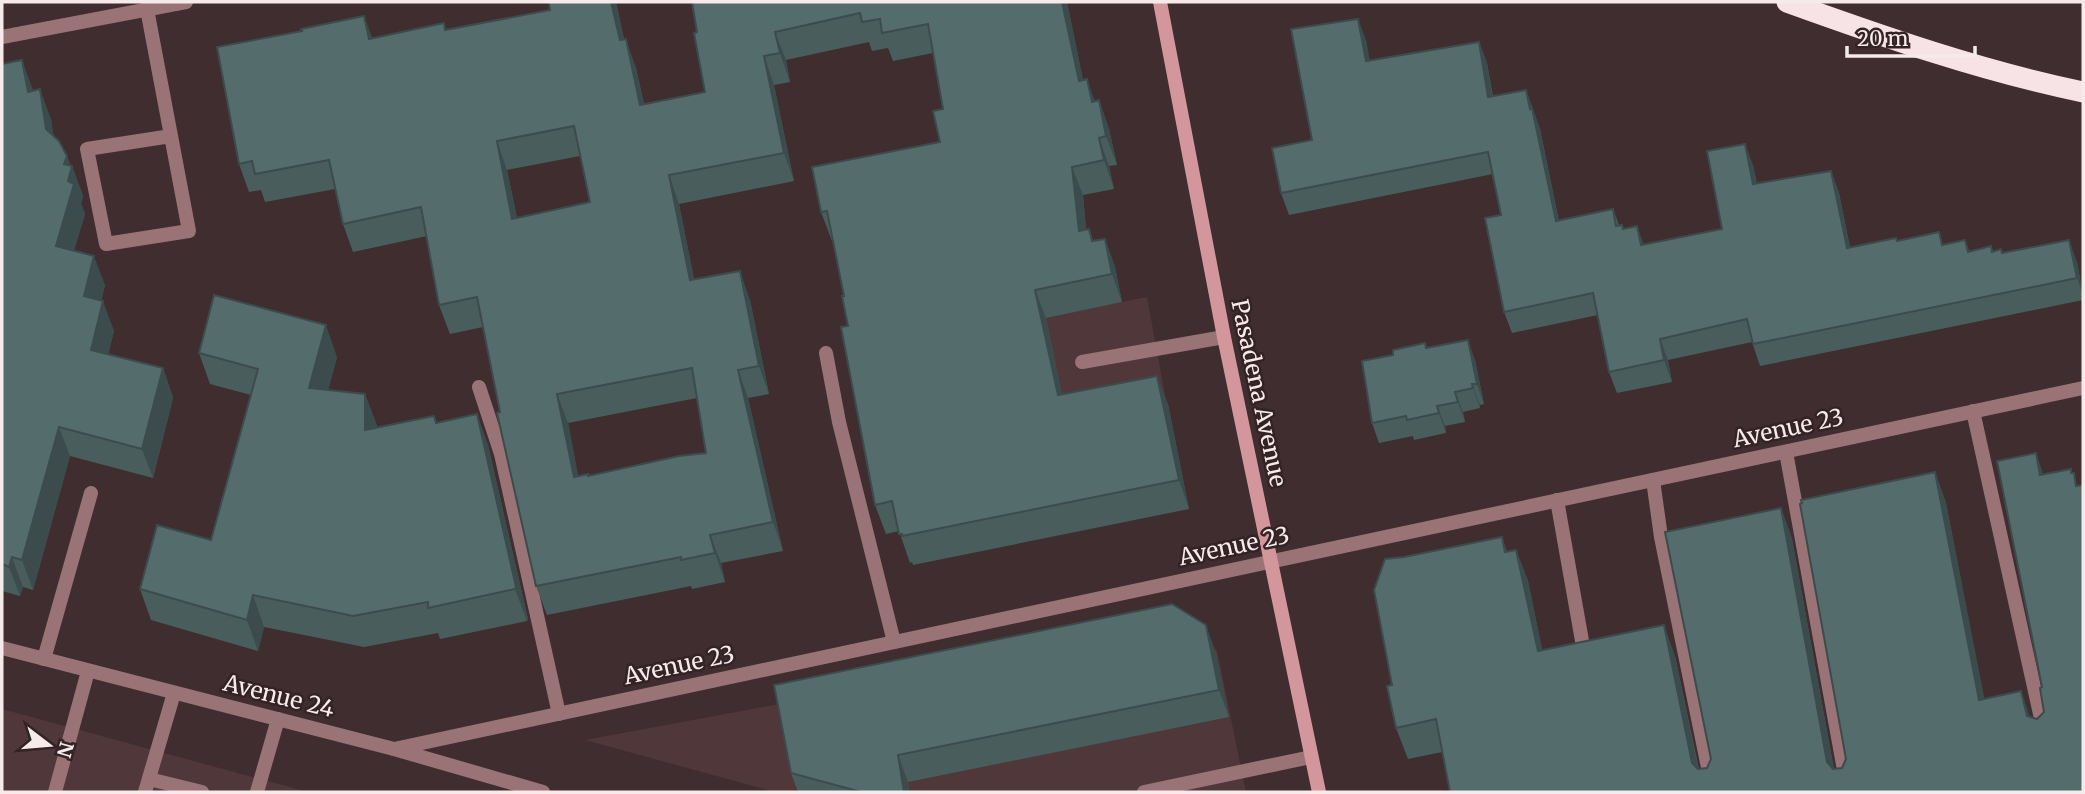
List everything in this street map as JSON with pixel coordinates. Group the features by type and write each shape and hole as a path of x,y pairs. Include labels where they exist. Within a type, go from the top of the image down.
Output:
{"highway":[{"path":"1787,2 1880,35 2035,82 2083,92"}],"main road":[{"name":"Pasadena Avenue","path":"1160,2 1224,337 1319,792"}],"street":[{"path":"2,37 186,2"},
{"path":"147,9 189,231 106,244 87,149 171,136"},
{"path":"1082,362 1224,337"},
{"path":"826,353 839,422 894,642"},
{"path":"480,387 501,454 559,714"},
{"name":"Avenue 23","path":"394,749 2083,388"},
{"path":"1973,411 2046,741"},
{"path":"1786,452 1848,792"},
{"path":"1653,480 1661,537 1713,792"},
{"path":"44,659 91,493"},
{"path":"1558,500 1584,652"},
{"name":"Avenue 24","path":"2,648 394,749 543,792"},
{"path":"55,792 89,671"},
{"path":"174,693 147,785 202,792"},
{"path":"257,792 278,719"},
{"path":"1144,792 1311,757"}],"shaded area":[{"path":"1147,297 1166,400 873,464 851,356"},
{"path":"1183,629 1217,650 1246,792 775,792 585,740"},
{"path":"2,709 308,792 2,792"}],"building":[{"path":"549,2 611,2 620,40 626,39 640,105 705,92 694,33 697,32 692,2 1062,2 1079,81 1087,79 1092,102 1099,100 1106,136 1099,138 1104,160 1072,167 1079,231 1089,229 1092,241 1105,239 1112,274 1035,290 1058,395 1157,376 1179,480 902,536 899,534 892,501 875,505 841,327 848,326 844,296 827,211 821,212 812,167 940,142 933,111 943,109 928,24 882,33 880,19 862,22 860,13 775,32 780,53 764,56 784,153 669,175 690,280 740,271 759,366 738,370 773,522 710,535 715,553 681,560 681,557 536,586 497,413 500,412 477,297 439,305 421,207 343,224 329,160 255,174 252,161 239,164 217,47 364,16 369,39 444,23 445,30 550,10","holes":["574,126 590,202 512,219 497,141","692,368 706,453 574,477 557,394"]},
{"path":"1358,19 1366,61 1479,42 1488,97 1526,90 1556,221 1613,209 1616,226 1622,225 1623,229 1637,226 1641,245 1722,229 1707,151 1745,144 1753,184 1831,171 1847,248 1939,232 1942,245 1965,240 1968,252 1991,246 1992,252 2001,249 2002,253 2069,240 2077,278 1753,344 1747,319 1660,339 1664,360 1609,372 1593,293 1504,312 1485,218 1501,215 1488,152 1281,193 1272,148 1312,140 1291,29"},
{"path":"22,60 28,92 40,89 46,129 59,141 67,156 64,164 72,166 68,181 74,184 56,246 94,256 84,296 103,301 91,350 163,368 142,449 59,427 22,560 12,557 9,567 2,564 2,64"},
{"path":"214,295 326,325 309,388 365,394 365,430 434,416 436,423 477,414 515,589 428,608 428,602 353,616 253,595 247,620 140,589 157,525 211,540 258,369 199,353"},
{"path":"1468,340 1477,384 1472,384 1473,388 1455,392 1458,402 1437,406 1439,413 1407,420 1406,416 1372,423 1362,361 1393,355 1393,350 1425,343 1426,348"},
{"path":"2036,453 2040,475 2071,469 2076,486 2083,485 2083,792 1450,792 1436,719 1396,728 1387,686 1392,685 1374,590 1385,559 1502,537 1505,552 1516,550 1538,651 1664,625 1692,763 1698,769 1707,768 1711,759 1665,532 1781,508 1827,762 1833,769 1842,768 1846,759 1801,500 1935,472 1979,700 2021,691 2027,716 2037,719 2044,712 2042,687 1997,461"},
{"path":"1172,604 1206,625 1219,690 898,755 904,792 861,792 791,773 774,685"}]}
